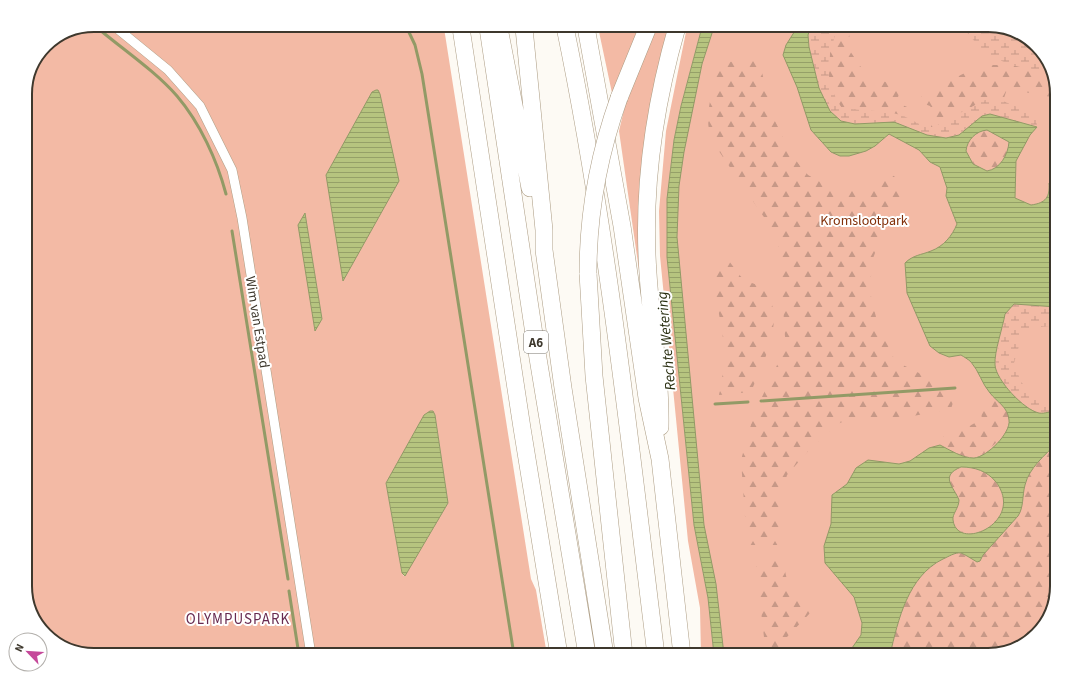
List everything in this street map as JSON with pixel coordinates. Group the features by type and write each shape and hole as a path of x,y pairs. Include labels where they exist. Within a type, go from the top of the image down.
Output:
{"highway":[{"name":"A6","path":"462,32 523,436 558,648"},
{"name":"A6","path":"489,32 534,334 586,648"},
{"name":"A6","path":"500,32 521,134 538,231 544,250"},
{"name":"A6","path":"524,32 544,230 544,250 563,388 604,648"},
{"path":"566,32 609,276 633,451 655,648"},
{"path":"587,32 622,226 647,398 660,459 681,648"},
{"path":"623,648 594,376 588,273 591,220 599,167 619,98 646,32"},
{"path":"660,459 661,397 648,272 647,208 649,161 658,103 676,32"}],"street":[{"name":"Wim van Estpad","path":"121,32 168,70 200,106 232,170 243,225 310,648"}],"green space":[{"path":"94,32 445,32 531,579 536,590 546,648 94,648 78,646 70,643 63,640 50,630 38,614 32,590 32,90 38,66 53,47 59,42 70,37 82,33","holes":["305,214 322,319 315,330","432,411 435,415 448,503 404,576 402,573 386,483"]},
{"path":"599,32 639,32 612,93"},
{"path":"652,32 669,32 652,94 642,169 640,277 619,131 628,93"},
{"path":"686,32 701,32 682,102 674,140 667,199 667,257 694,525 708,598 713,648 701,648 700,608 688,541 660,256 659,211 666,131"},
{"name":"Kromslootpark","path":"706,32 988,32 1004,34 1019,40 1032,50 1040,59 1047,74 1050,90 1050,586 1048,602 1045,610 1042,617 1032,630 1019,640 1012,643 1004,646 988,648 721,648 690,458 670,218"},
{"path":"809,32 835,32 828,68 834,95 841,107 856,110 894,113 930,129 985,100 1003,101 1036,115 1037,127 1009,121 990,114 980,117 965,130 953,136 940,138 929,136 896,123 858,124 843,121 836,117 829,109 818,86 811,61 808,37"},
{"path":"836,32 849,32 850,51 867,76 902,87 896,102 916,111 912,121 886,113 841,107 832,93 829,76 830,53 834,44"},
{"path":"967,32 1004,34 1019,40 1032,50 1040,59 1046,72 1004,62 983,50"},
{"path":"759,61 774,119 793,157 808,175 826,185 844,188 869,188 892,175 903,182 899,203 881,237 872,261 870,292 876,317 895,361 937,382 955,396 951,409 913,416 848,420 837,424 810,449 787,475 780,502 782,545 747,545 741,460 754,414 778,363 785,337 780,260 777,238 712,141 708,122 712,91 720,62"},
{"path":"991,65 1012,65 1046,72 1049,82 1050,97 1007,89 1003,101 985,100 930,129 936,115 930,106 919,102 922,94 927,97 957,77"},
{"path":"987,130 1009,142 1007,152 1002,161 992,170 987,171 973,164 966,151 968,143 976,134"},
{"path":"729,261 745,280 758,285 764,290 771,301 774,314 771,341 751,392 719,395 726,356 715,290 715,267"},
{"path":"1014,304 1050,307 1050,326 1034,328 1021,339 1014,363 1021,382 1039,399 1050,398 1050,411 1041,413 1034,411 1019,400 1000,380 995,365 1006,313"},
{"path":"979,401 998,401 1008,414 1009,426 1002,437 983,454 975,458 961,455 940,445 946,429 964,429 982,419"},
{"path":"1050,450 1050,586 1048,602 1042,617 1037,624 1019,640 1004,646 988,648 892,648 906,600 921,576 943,559 956,553 960,553 977,562 980,561 989,548 1017,518 1022,508 1024,487 1031,472"},
{"path":"961,467 976,469 989,475 996,482 1002,492 1005,502 1004,509 996,522 982,532 975,534 967,535 960,533 955,527 953,520 958,505 949,479 954,471"},
{"path":"756,557 783,558 788,583 794,593 813,610 787,637 784,648 765,648"}],"shaded area":[{"path":"701,32 712,32 702,64 684,152 679,186 677,237 704,525 716,584 723,648 713,648 708,598 694,525 667,257 667,199 674,140 681,106"},
{"path":"794,32 809,32 809,47 819,88 830,111 841,121 855,124 894,122 927,135 946,138 959,135 982,116 990,114 1037,127 1030,135 1016,161 1015,198 1031,205 1040,203 1048,196 1050,182 1050,307 1014,304 1005,314 996,353 995,365 1005,386 1026,406 1039,413 1050,412 1050,450 1034,467 1027,479 1020,513 983,555 980,561 977,562 961,553 956,553 943,559 921,576 906,600 892,648 852,648 861,635 862,623 854,597 825,563 824,546 831,524 832,495 847,484 856,468 868,460 899,464 910,461 929,448 940,445 965,457 979,457 997,444 1009,425 1009,420 1007,412 987,389 971,362 961,355 949,357 939,353 930,346 907,293 905,263 908,260 931,251 944,243 953,233 957,224 946,196 947,188 940,167 930,162 919,150 889,134 875,146 866,151 849,156 840,156 831,152 811,130 797,87 783,55 786,45","holes":["987,130 1009,142 1007,152 1002,161 992,170 987,171 973,164 966,151 970,140 979,132","961,467 985,472 989,475 996,482 1003,496 1002,509 997,520 987,528 976,533 966,534 957,529 953,520 959,500 949,478 954,470"]},
{"path":"378,90 380,94 399,181 343,281 326,175 372,92"},
{"path":"305,213 322,319 315,331 298,225"},
{"path":"430,411 433,411 435,415 448,503 405,576 402,573 386,483 424,415"}],"waterway":[{"path":"102,32 159,78 177,96 193,118 207,142 218,168 226,194"},
{"path":"409,32 415,45 422,74 513,648"},
{"path":"232,231 288,579"},
{"path":"761,401 955,388"},
{"path":"715,404 748,402"},
{"path":"289,591 298,648"}],"district":[{"name":"OLYMPUSPARK","path":"238,619"}],"water label":[{"name":"Rechte Wetering","path":"666,341"}]}
